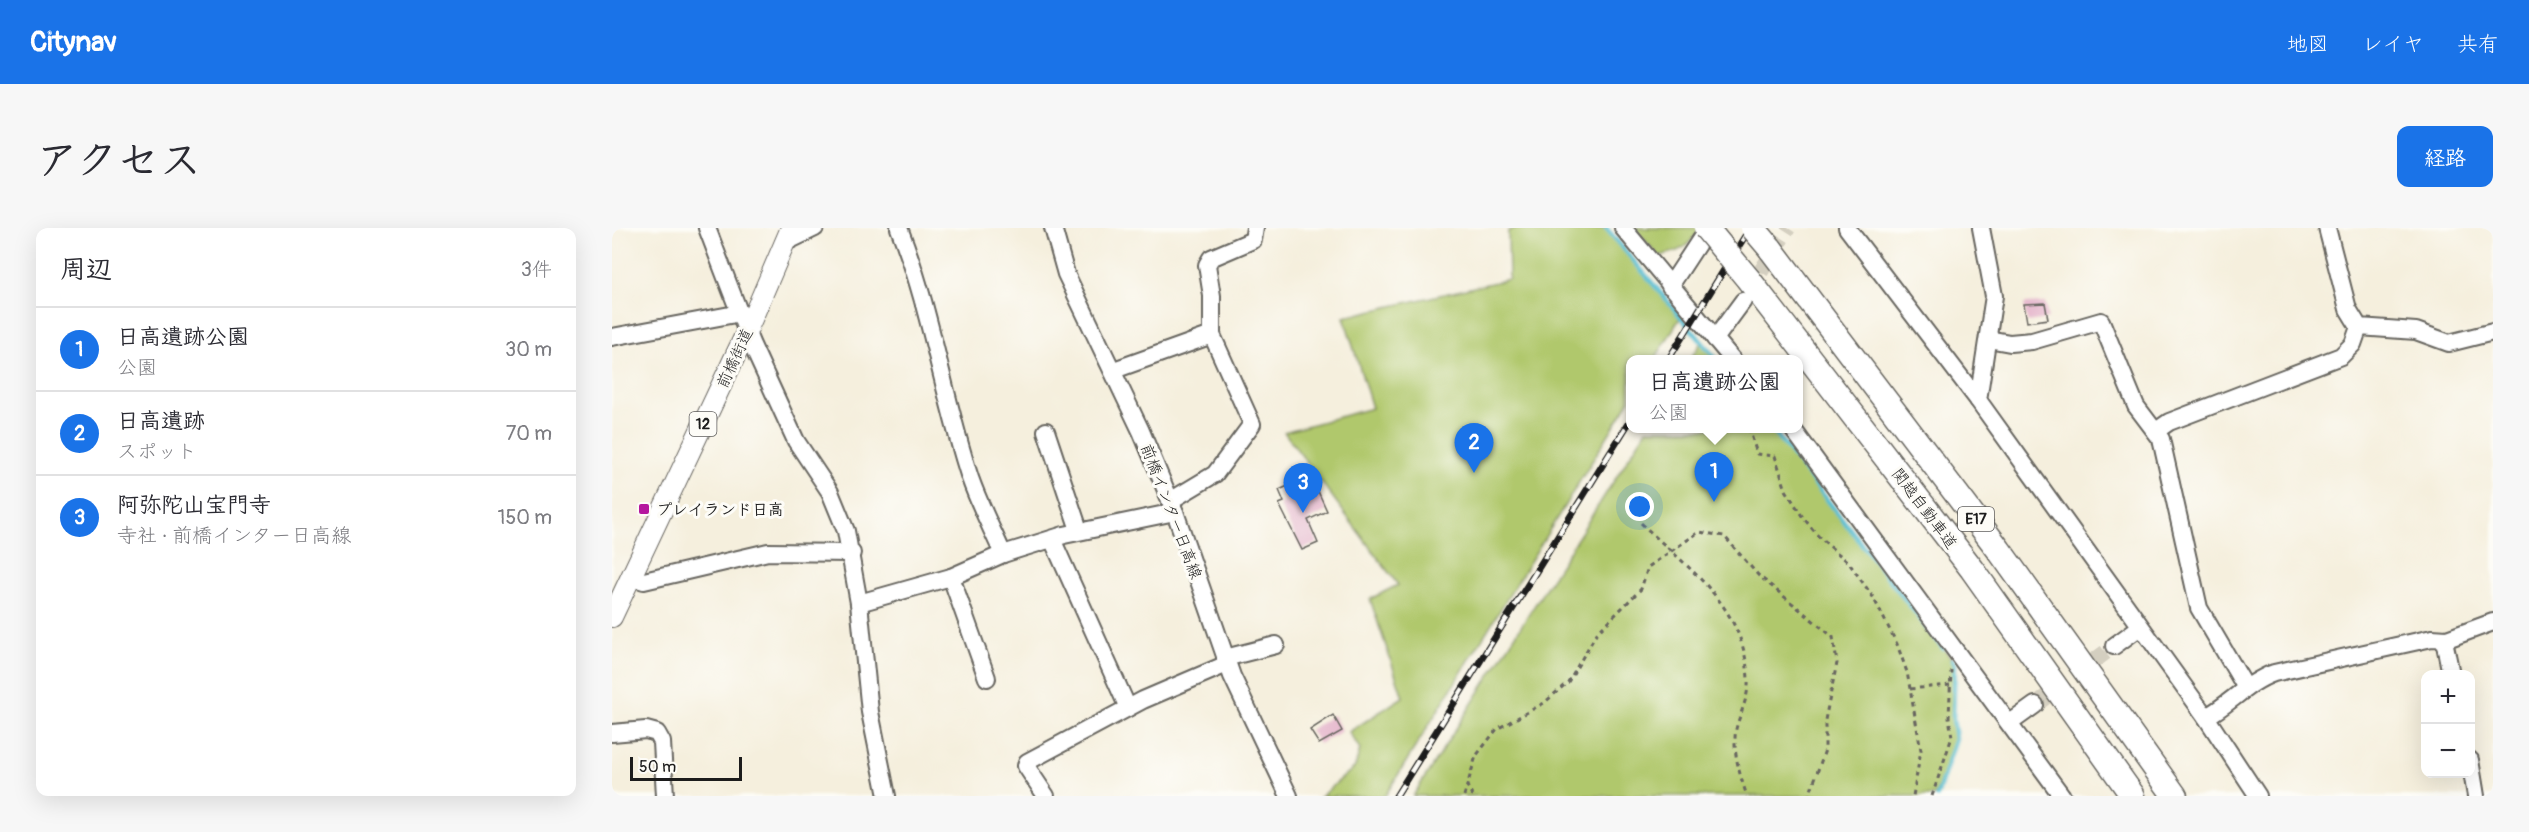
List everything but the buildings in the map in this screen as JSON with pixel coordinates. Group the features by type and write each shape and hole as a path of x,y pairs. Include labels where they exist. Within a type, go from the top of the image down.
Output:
{"highway":[{"name":"関越自動車道","path":"1707,228 1746,291 1798,355"},
{"name":"E17","path":"1753,228 1992,540 2175,796"},
{"name":"関越自動車道","path":"1803,361 1972,570 2133,796"}],"main road":[{"name":"前橋街道","path":"612,617 747,333 787,235"}],"street":[{"path":"707,228 747,333 796,441 830,492 852,553 870,712 887,796"},
{"path":"787,235 815,228"},
{"path":"899,228 910,254 939,356 970,478 1003,554"},
{"name":"前橋インター日高線","path":"1053,228 1066,274 1114,370 1172,506 1226,661 1289,796"},
{"path":"859,603 951,577 1003,554 1079,530 1172,506 1215,474 1252,424 1212,335 1212,296 1207,261 1253,240 1255,228"},
{"path":"1623,228 1729,355"},
{"path":"1670,286 1707,228"},
{"path":"1846,228 1978,400 2206,717 2258,796"},
{"path":"1978,400 1994,296 1981,228"},
{"path":"2327,228 2348,309 2359,327"},
{"path":"1715,339 1746,291"},
{"path":"612,337 730,315 738,311"},
{"path":"1988,339 2010,343 2032,341 2098,319 2101,321 2136,406 2159,435 2199,608 2246,688"},
{"path":"2159,435 2169,422 2341,356 2353,344 2359,327"},
{"path":"2359,327 2416,331 2449,343 2493,332"},
{"path":"1114,370 1212,335"},
{"path":"1046,431 1079,530"},
{"path":"1795,433 2062,796"},
{"path":"1052,539 1128,708"},
{"path":"631,577 644,581 768,552 852,553"},
{"path":"951,577 987,678"},
{"path":"2206,717 2228,704 2263,676 2304,664 2432,638 2447,639 2493,622"},
{"path":"2114,646 2140,627"},
{"path":"2447,639 2445,645 2450,670"},
{"path":"1046,796 1026,766 1027,762 1128,708 1226,661 1276,645"},
{"path":"2010,723 2035,705"},
{"path":"612,733 646,730 657,733 662,742 665,796"},
{"path":"2473,778 2476,796"}],"path":[{"path":"1750,433 1757,454 1775,456 1786,490 1802,516 1818,536 1849,563 1872,597 1897,644 1910,689 1921,750 1912,796"},
{"path":"1641,523 1695,572 1735,622 1748,681 1736,731 1737,761 1747,796"},
{"path":"1464,796 1476,756 1497,729 1544,703 1568,682 1597,633 1641,589 1648,567 1699,532 1724,536 1758,575 1833,637 1837,663 1825,720 1825,750 1809,796"},
{"path":"1932,796 1952,737 1949,717 1951,669"},
{"path":"1910,689 1950,685"},
{"path":"1467,786 1473,796"}],"green space":[{"path":"1517,228 1606,228 1680,318 1657,355 1626,355 1626,406 1385,796 1321,796 1355,767 1360,749 1349,732 1403,697 1370,599 1398,585 1284,432 1372,408 1344,317 1509,279 1508,231"},
{"path":"1634,228 1701,228 1684,247 1659,256"},
{"path":"1702,341 1714,355 1693,355"},
{"path":"1644,433 1774,433 1955,663 1953,719 1956,738 1935,796 1413,796"}],"waterway":[{"path":"1606,228 1713,355"},
{"path":"1775,433 1943,648"},
{"path":"1937,796 1956,738 1953,719 1955,663 1952,659"}],"tunnel":[{"path":"1748,292 1788,228"},
{"path":"2035,705 2114,646"}],"railway":[{"path":"1671,355 1750,228"},
{"path":"1396,796 1626,427"}],"place":[{"name":"日高遺跡","path":"1474,473"},
{"name":"日高遺跡公園","path":"1714,502"},
{"name":"プレイランド日高","path":"644,509"},
{"name":"阿弥陀山宝門寺","path":"1303,513"}]}
